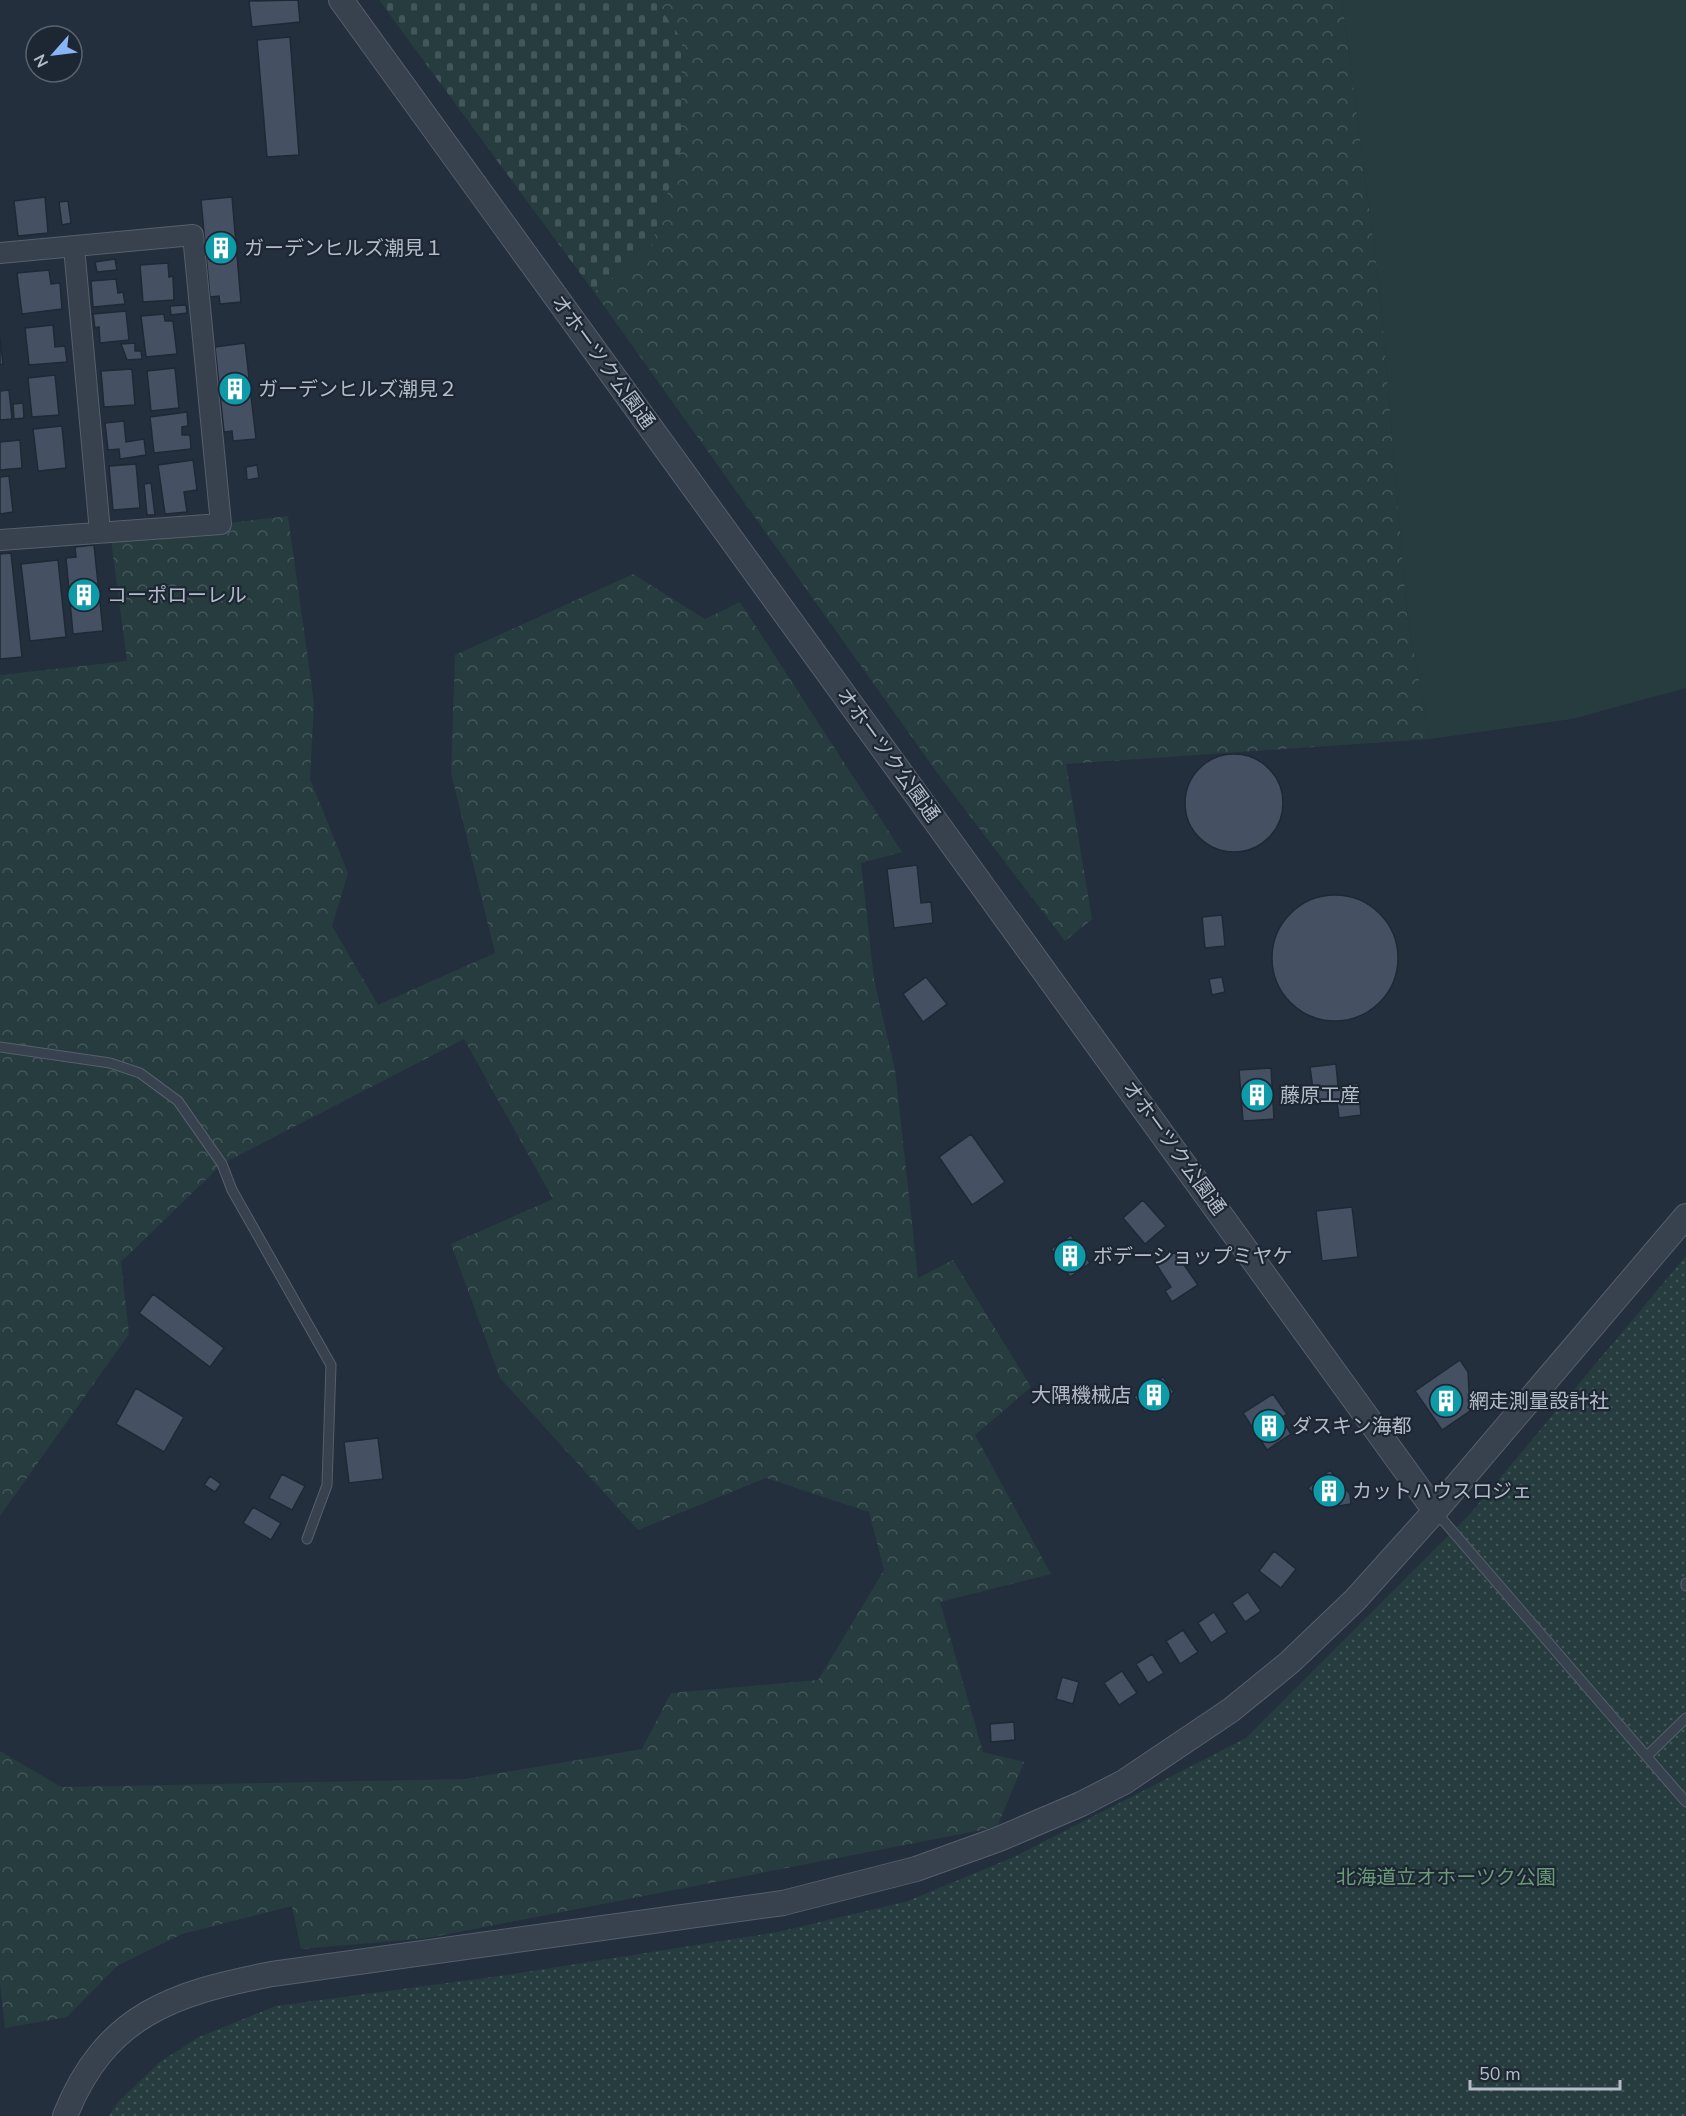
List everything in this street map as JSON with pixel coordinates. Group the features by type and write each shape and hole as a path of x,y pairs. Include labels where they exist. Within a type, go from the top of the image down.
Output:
{"street":[{"name":"オホーツク公園通","path":"341,0 1435,1511"},
{"path":"0,253 194,235 221,524 0,540"},
{"path":"74,247 100,532"},
{"path":"65,2116 76,2087 94,2061 115,2039 142,2015 196,1991 272,1974 783,1903 916,1869 999,1839 1081,1804 1176,1749 1231,1710 1290,1662 1355,1600 1435,1511 1686,1216"}],"lane":[{"path":"0,1047 110,1063 140,1073 178,1101 222,1164 232,1190 331,1365 327,1485 307,1539"},
{"path":"1435,1511 1686,1802"},
{"path":"1647,1756 1686,1718"}],"green space":[{"path":"379,0 655,0 682,40 681,149 651,247 594,292"},
{"path":"655,0 1342,0 1380,292 1407,614 1430,739 1066,764 1092,919 1065,941 941,778 594,292 651,247 682,40"},
{"path":"1342,0 1686,0 1686,688 1572,719 1430,739 1407,614 1380,292"},
{"path":"288,516 314,703 310,779 348,873 332,926 378,1005 495,953 451,773 455,655 633,574 705,619 740,602 902,852 861,863 874,980 895,1070 918,1278 953,1260 1031,1387 975,1435 1051,1574 940,1602 983,1752 1024,1762 997,1827 428,1938 301,1949 292,1906 182,1934 117,1966 67,2017 5,2028 0,1984 0,1751 61,1787 465,1779 642,1749 671,1693 818,1680 884,1570 869,1512 766,1478 638,1530 500,1378 451,1244 553,1199 464,1039 222,1164 121,1262 129,1334 0,1516 0,675 127,661 110,532 221,524"},
{"name":"北海道立オホーツク公園","path":"1686,1256 1686,2116 109,2116 118,2102 160,2062 199,2037 276,2006 513,1974 778,1932 908,1901 1016,1856 1246,1738 1469,1515"}],"building":[{"path":"298,0 300,22 252,27 249,1"},
{"path":"290,37 299,155 267,157 257,40"},
{"path":"45,197 48,233 18,236 14,201"},
{"name":"ガーデンヒルズ潮見１","path":"232,197 241,302 220,304 219,296 210,297 201,200"},
{"path":"68,201 71,223 62,225 59,202"},
{"path":"115,259 117,270 97,272 95,262"},
{"path":"168,263 169,277 173,276 174,300 143,302 140,265"},
{"path":"49,270 51,284 60,283 62,309 22,314 17,273"},
{"path":"116,279 118,293 123,292 125,304 93,307 91,281"},
{"path":"186,305 187,313 171,315 170,306"},
{"path":"126,311 129,340 100,343 99,327 95,328 93,314"},
{"path":"164,314 165,321 173,321 177,354 146,357 141,316"},
{"path":"53,325 55,347 65,346 67,362 29,365 25,328"},
{"path":"0,338 3,364 0,365"},
{"path":"135,343 135,351 141,351 142,359 127,360 121,344"},
{"name":"ガーデンヒルズ潮見２","path":"245,343 256,439 233,441 232,431 224,432 215,347"},
{"path":"175,368 179,408 151,411 147,371"},
{"path":"132,369 135,405 104,407 101,371"},
{"path":"55,375 59,415 32,417 28,378"},
{"path":"9,390 12,419 0,420 0,391"},
{"path":"23,403 24,418 14,419 13,404"},
{"path":"187,412 188,426 182,427 182,435 190,435 191,449 154,453 150,417"},
{"path":"124,421 126,442 144,439 146,455 120,459 119,449 108,450 105,423"},
{"path":"62,426 66,468 38,471 33,429"},
{"path":"20,440 22,468 0,470 0,442"},
{"path":"193,460 197,490 184,492 187,512 165,514 158,465"},
{"path":"136,464 140,508 113,510 109,466"},
{"path":"257,465 259,478 247,480 246,467"},
{"path":"9,476 13,512 0,514 0,477"},
{"path":"151,483 155,515 147,515 144,484"},
{"name":"コーポローレル","path":"94,545 103,631 73,634 66,558 76,557 75,547"},
{"path":"11,553 22,657 0,659 0,554"},
{"path":"58,560 66,637 30,641 21,564"},
{"path":"1234,754 1253,758 1269,768 1279,784 1283,803 1279,822 1269,838 1253,848 1234,852 1215,848 1199,838 1189,822 1185,803 1189,784 1199,768 1215,758"},
{"path":"917,865 921,903 931,902 933,923 894,928 887,869"},
{"path":"1335,895 1359,900 1380,913 1393,934 1398,958 1393,982 1380,1003 1359,1016 1335,1021 1311,1016 1290,1003 1277,982 1272,958 1277,934 1290,913 1311,900"},
{"path":"1222,915 1225,946 1205,948 1202,917"},
{"path":"926,977 947,1004 923,1022 903,994"},
{"path":"1222,977 1225,992 1212,995 1209,979"},
{"path":"1336,1064 1338,1086 1358,1083 1361,1115 1339,1118 1337,1101 1315,1104 1310,1067"},
{"name":"藤原工産","path":"1271,1068 1274,1119 1243,1121 1239,1070"},
{"path":"971,1134 1005,1182 972,1205 939,1157"},
{"path":"1143,1200 1166,1226 1145,1244 1123,1218"},
{"path":"1352,1207 1358,1257 1322,1261 1316,1211"},
{"name":"ボデーショップミヤケ","path":"1071,1235 1090,1263 1070,1277 1051,1249"},
{"path":"1175,1252 1198,1285 1172,1302 1165,1291 1171,1287 1156,1264"},
{"path":"153,1294 224,1348 210,1367 139,1313"},
{"name":"網走測量設計社","path":"1460,1360 1468,1372 1470,1411 1442,1430 1415,1391"},
{"name":"大隅機械店","path":"1163,1377 1174,1392 1145,1412 1134,1397"},
{"path":"136,1388 184,1417 164,1452 116,1424"},
{"name":"ダスキン海都","path":"1273,1394 1287,1414 1281,1418 1291,1434 1267,1450 1243,1413"},
{"path":"378,1438 383,1479 349,1483 344,1442"},
{"name":"カットハウスロジェ","path":"1330,1470 1350,1494 1351,1504 1325,1508 1308,1488"},
{"path":"282,1474 305,1486 292,1510 269,1498"},
{"path":"210,1476 221,1484 215,1492 204,1485"},
{"path":"253,1507 281,1523 271,1540 243,1523"},
{"path":"1274,1551 1296,1569 1281,1588 1259,1571"},
{"path":"1248,1592 1261,1611 1245,1622 1232,1603"},
{"path":"1214,1612 1227,1632 1211,1643 1198,1623"},
{"path":"1183,1630 1198,1652 1180,1664 1166,1641"},
{"path":"1152,1654 1164,1673 1148,1683 1136,1664"},
{"path":"1122,1671 1137,1693 1119,1705 1104,1683"},
{"path":"1062,1677 1079,1682 1073,1704 1056,1699"},
{"path":"1014,1722 1015,1740 991,1742 990,1724"}],"place":[{"name":"ガーデンヒルズ潮見１","path":"221,248"},
{"name":"ガーデンヒルズ潮見２","path":"235,389"},
{"name":"コーポローレル","path":"84,595"},
{"name":"藤原工産","path":"1257,1095"},
{"name":"ボデーショップミヤケ","path":"1070,1256"},
{"name":"大隅機械店","path":"1154,1395"},
{"name":"網走測量設計社","path":"1446,1401"},
{"name":"ダスキン海都","path":"1269,1426"},
{"name":"カットハウスロジェ","path":"1329,1491"}]}
